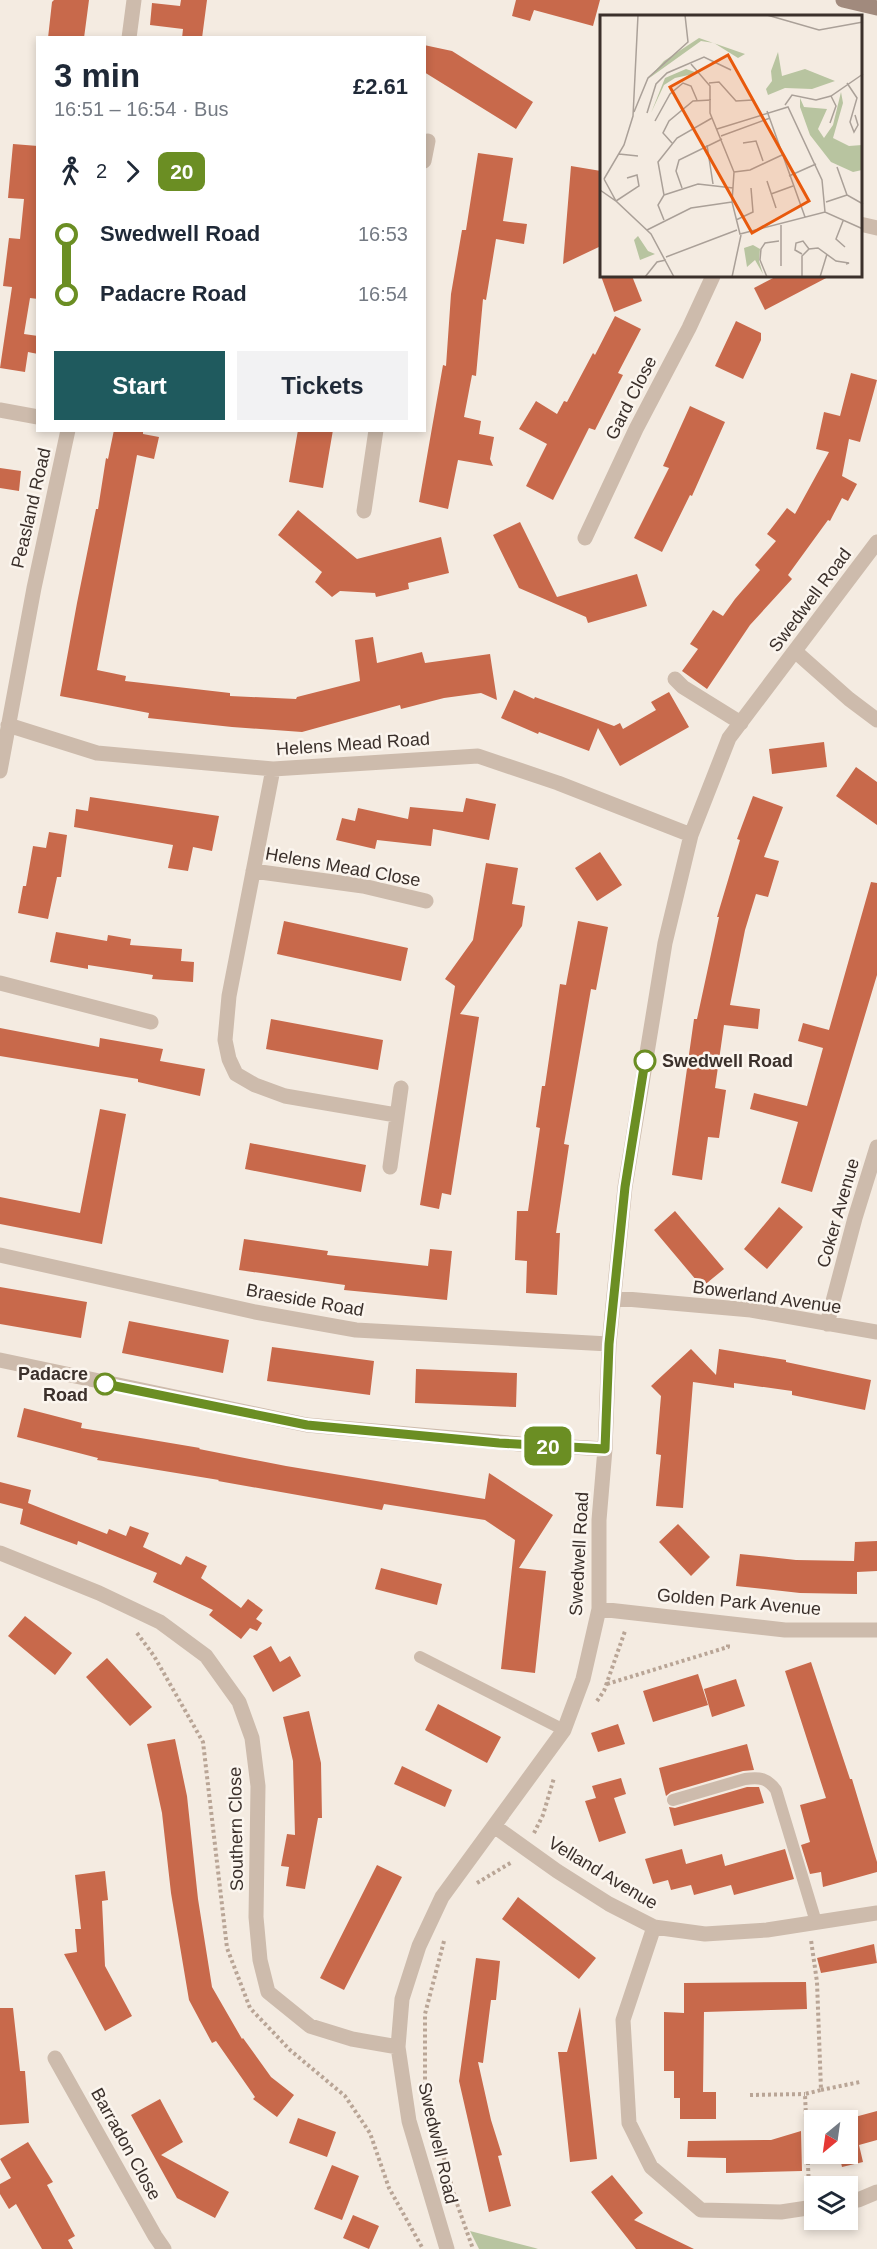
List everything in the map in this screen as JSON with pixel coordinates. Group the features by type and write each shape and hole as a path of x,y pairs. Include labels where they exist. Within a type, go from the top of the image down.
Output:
{"street":[{"path":"129,36 134,0"},
{"path":"843,0 877,8"},
{"path":"426,153 429,141"},
{"path":"862,224 877,228"},
{"name":"Gard Close","path":"585,538 636,429 689,328 712,278"},
{"path":"0,410 36,417"},
{"name":"Peasland Road","path":"0,771 34,588 68,432"},
{"path":"364,511 376,432"},
{"name":"Swedwell Road","path":"447,2249 438,2226 409,2121 398,2047 402,2000 419,1946 442,1897 564,1730 583,1679 599,1608 599,1520 605,1449 609,1344 625,1187 665,943 691,835 729,738 877,542"},
{"path":"796,652 849,699 877,720"},
{"path":"675,679 683,687 741,723"},
{"name":"Helens Mead Road","path":"8,724 97,753 273,769 478,756 568,787 691,835"},
{"name":"Helens Mead Close","path":"273,769 229,996 225,1040 229,1059 236,1074 255,1085 285,1096 396,1115"},
{"name":"Helens Mead Close","path":"253,871 363,886 426,901"},
{"path":"0,983 151,1022"},
{"path":"390,1167 400,1088"},
{"name":"Coker Avenue","path":"827,1324 855,1218 877,1147"},
{"name":"Braeside Road","path":"0,1255 255,1312 356,1330 609,1344"},
{"name":"Bowerland Avenue","path":"615,1298 751,1310 877,1332"},
{"path":"0,1360 307,1425 605,1449"},
{"name":"Southern Close","path":"0,1552 99,1593 160,1622 206,1656 239,1702 252,1738 258,1786 256,1917 260,1960 268,1992 310,2026 352,2039 398,2047"},
{"name":"Golden Park Avenue","path":"599,1608 785,1630 877,1630"},
{"name":"Velland Avenue","path":"494,1826 609,1904 654,1927 705,1934 767,1930 877,1913"},
{"path":"654,1927 623,2020 629,2123 651,2167 701,2210 781,2212 804,2208"},
{"name":"Barradon Close","path":"55,2058 164,2249"},
{"path":"858,2200 877,2192"}],"lane":[{"path":"420,1657 564,1730"},
{"path":"673,1800 745,1779 757,1777 769,1780 776,1790 812,1922"}],"path":[{"path":"606,1684 728,1647 727,1623"},
{"path":"473,1886 518,1858 527,1849"},
{"path":"812,1922 821,2090"},
{"path":"446,1936 425,2014 425,2090 455,2198 473,2249"},
{"path":"750,2095 805,2094 860,2082"},
{"path":"805,2094 810,2176"}],"green space":[{"path":"470,2231 535,2248 538,2249 479,2249"}],"building":[{"path":"54,0 89,0 84,36 48,36"},
{"path":"181,0 207,0 202,36 182,36 183,29 150,25 152,3 180,6"},
{"path":"516,0 600,0 593,26 534,10 530,21 512,16"},
{"path":"426,45 452,51 533,102 516,129 426,73"},
{"path":"13,144 36,146 36,299 30,298 24,334 36,336 36,354 28,352 25,372 0,368 12,287 3,286 9,238 20,239 24,199 8,198"},
{"path":"478,153 513,158 503,221 527,224 524,244 496,239 486,300 483,299 476,376 472,375 464,417 481,421 479,434 494,437 490,459 493,466 458,460 448,509 419,502 443,365 446,366 451,294 462,230 466,230"},
{"path":"571,166 600,171 600,246 563,264"},
{"path":"602,278 633,278 642,301 614,312"},
{"path":"773,278 826,278 765,310 754,288"},
{"path":"615,316 641,329 618,373 623,375 595,430 589,428 553,500 526,486 547,444 519,429 536,401 557,414 564,401 567,402 593,353 595,355"},
{"path":"736,321 761,333 761,340 743,379 715,366"},
{"path":"851,373 877,380 860,442 849,439 842,476 857,484 848,501 842,498 830,521 828,520 788,575 792,579 750,625 707,689 682,671 698,649 690,644 713,610 723,616 760,570 755,565 776,541 767,534 787,508 795,514 829,452 816,449 824,412 840,416"},
{"path":"690,406 725,422 692,496 690,495 662,552 634,538 669,468 663,466"},
{"path":"114,432 143,432 143,434 159,437 154,459 137,455 97,670 126,676 125,681 230,693 230,696 296,699 360,681 355,640 373,637 377,663 422,652 425,663 490,654 497,700 481,693 444,698 401,709 400,705 302,732 148,718 149,713 60,696 96,509 98,509 106,458 108,459"},
{"path":"298,432 333,432 323,488 289,482"},
{"path":"0,468 21,471 19,491 0,488"},
{"path":"298,510 357,559 441,537 449,573 408,583 409,589 376,597 375,593 340,591 332,597 315,582 322,572 278,535"},
{"path":"520,522 557,597 637,574 647,606 588,623 586,617 519,588 493,535"},
{"path":"514,690 614,726 620,723 623,729 656,710 651,702 669,692 689,727 620,766 598,728 589,751 539,732 538,734 501,718"},
{"path":"824,742 827,767 772,774 769,749"},
{"path":"856,767 877,782 877,825 836,796"},
{"path":"753,796 783,807 764,857 779,861 768,897 756,894 745,930 730,1005 760,1009 758,1029 724,1025 715,1088 726,1090 719,1138 708,1137 702,1180 672,1175 694,1019 697,1019 719,917 717,917 740,840 737,839"},
{"path":"90,797 219,816 212,851 193,847 188,871 168,868 173,845 74,827 76,809 88,811"},
{"path":"466,798 496,804 489,840 433,829 431,846 377,840 375,849 336,840 342,818 355,821 358,808 408,819 410,807 463,812"},
{"path":"49,832 67,835 61,877 57,877 48,919 18,913 23,886 26,886 33,846 46,848"},
{"path":"600,852 622,885 597,901 575,868"},
{"path":"486,863 518,868 512,904 525,906 522,926 460,1014 479,1017 451,1195 442,1193 439,1209 420,1205 455,986 445,979 473,940"},
{"path":"871,882 877,883 877,975 812,1192 781,1183 798,1122 750,1109 754,1093 807,1106 823,1048 798,1041 803,1023 829,1030"},
{"path":"284,921 408,948 401,981 277,954"},
{"path":"578,921 608,927 596,990 591,989 564,1144 569,1145 556,1233 560,1233 557,1295 526,1293 527,1261 515,1260 517,1211 528,1211 540,1128 536,1127 542,1086 545,1086 560,984 566,985"},
{"path":"56,932 107,941 108,935 131,939 130,945 182,949 181,961 194,962 193,982 152,979 153,975 88,965 88,969 50,962"},
{"path":"271,1019 383,1040 378,1070 266,1049"},
{"path":"0,1028 99,1047 100,1038 163,1049 160,1061 205,1069 200,1096 138,1082 138,1079 0,1056"},
{"path":"100,1109 126,1114 102,1244 0,1224 0,1197 80,1213"},
{"path":"250,1143 366,1165 361,1192 245,1169"},
{"path":"779,1207 803,1227 767,1269 744,1249"},
{"path":"675,1211 724,1269 702,1287 654,1230"},
{"path":"244,1239 328,1251 327,1255 428,1266 430,1249 452,1251 447,1300 344,1290 345,1285 239,1270"},
{"path":"0,1287 87,1302 81,1338 0,1324"},
{"path":"129,1321 229,1340 223,1373 122,1353"},
{"path":"272,1347 374,1361 370,1395 267,1381"},
{"path":"691,1349 716,1375 719,1349 786,1360 786,1362 871,1380 865,1410 792,1395 792,1391 734,1383 734,1388 693,1382 683,1508 656,1506 661,1455 656,1454 661,1396 651,1386"},
{"path":"416,1369 517,1373 516,1407 415,1403"},
{"path":"24,1408 82,1423 81,1428 200,1448 286,1466 485,1499 489,1473 553,1515 519,1568 546,1571 535,1673 501,1669 515,1540 485,1520 384,1504 382,1510 97,1460 98,1458 17,1437"},
{"path":"0,1482 31,1490 28,1503 107,1534 109,1529 126,1536 130,1526 149,1533 143,1547 181,1565 186,1556 207,1566 201,1578 241,1608 248,1599 263,1610 256,1619 262,1623 257,1631 250,1628 241,1639 209,1615 213,1610 153,1582 157,1573 78,1541 77,1545 20,1524 23,1509 0,1503"},
{"path":"678,1524 710,1557 691,1576 659,1542"},
{"path":"877,1541 877,1571 857,1572 857,1594 800,1593 736,1586 740,1554 796,1560 854,1561 855,1542"},
{"path":"381,1568 442,1584 437,1605 375,1589"},
{"path":"25,1616 72,1653 55,1675 8,1636"},
{"path":"271,1646 280,1662 290,1656 301,1676 273,1692 253,1656"},
{"path":"107,1658 152,1707 130,1726 86,1677"},
{"path":"811,1662 850,1779 852,1779 877,1862 877,1872 823,1887 821,1872 810,1874 801,1845 810,1842 800,1805 826,1798 785,1671"},
{"path":"698,1674 708,1705 653,1722 643,1691"},
{"path":"736,1679 745,1706 712,1717 704,1689"},
{"path":"438,1704 501,1737 487,1763 425,1730"},
{"path":"309,1711 321,1763 322,1818 318,1818 305,1889 286,1886 289,1867 281,1866 287,1834 295,1835 293,1761 283,1717"},
{"path":"618,1724 625,1744 598,1752 591,1733"},
{"path":"175,1739 187,1796 198,1899 212,1987 242,2039 271,2077 294,2095 277,2117 253,2099 255,2097 216,2041 212,2043 189,2000 171,1893 162,1813 147,1744"},
{"path":"747,1744 754,1770 743,1771 671,1792 666,1796 659,1768"},
{"path":"402,1766 452,1790 445,1807 394,1784"},
{"path":"621,1778 626,1794 614,1798 626,1833 599,1842 585,1801 596,1798 592,1786"},
{"path":"747,1787 759,1787 764,1803 674,1826 669,1807 675,1808"},
{"path":"682,1849 686,1864 722,1854 725,1866 785,1849 794,1879 734,1895 731,1885 694,1895 691,1885 671,1890 668,1880 653,1884 645,1859"},
{"path":"377,1865 402,1877 344,1990 320,1978"},
{"path":"105,1871 108,1900 102,1901 105,1966 132,2016 105,2031 64,1954 77,1952 75,1929 81,1929 75,1875"},
{"path":"518,1897 596,1958 579,1979 502,1919"},
{"path":"874,1944 877,1963 821,1973 817,1958"},
{"path":"476,1958 500,1961 496,2000 491,2000 483,2063 478,2062 491,2120 502,2155 498,2156 511,2206 489,2212 459,2081"},
{"path":"806,1982 807,2009 704,2012 703,2092 716,2092 716,2119 680,2119 680,2098 674,2098 674,2071 664,2071 664,2012 684,2013 684,1983"},
{"path":"580,2007 597,2159 570,2162 558,2052 567,2052"},
{"path":"0,2008 13,2008 20,2071 25,2071 29,2123 0,2125"},
{"path":"160,2099 183,2142 161,2155 229,2192 215,2218 177,2198 131,2115"},
{"path":"877,2111 877,2140 859,2145 863,2162 858,2163 858,2116"},
{"path":"298,2118 336,2132 327,2157 289,2143"},
{"path":"801,2131 802,2171 726,2173 726,2158 687,2157 688,2141 771,2140"},
{"path":"28,2142 53,2182 47,2185 75,2236 68,2240 73,2249 42,2249 16,2204 9,2209 0,2194 0,2184 11,2178 0,2159"},
{"path":"332,2165 359,2176 342,2220 314,2209"},
{"path":"612,2175 643,2213 634,2220 694,2249 636,2249 591,2192"},
{"path":"353,2215 379,2226 369,2249 343,2238"}],"bus line":[{"name":"20","path":"105,1384 307,1425 499,1443 605,1449 609,1344 625,1187 645,1061"}],"place":[{"name":"Swedwell Road","path":"645,1061"},
{"name":"Padacre Road","path":"105,1384"}]}
